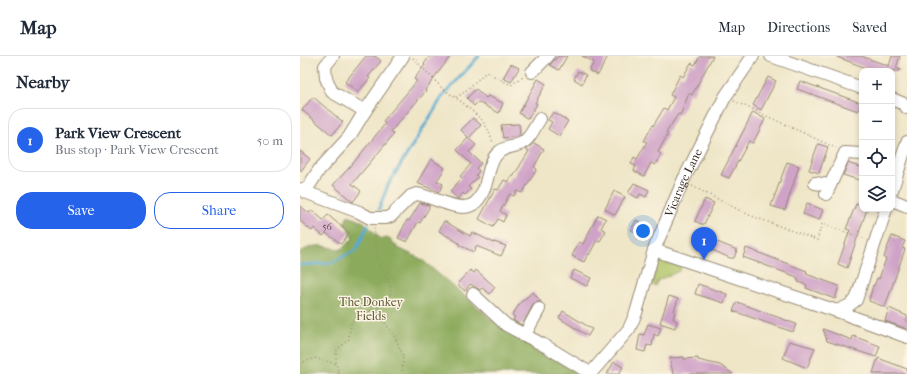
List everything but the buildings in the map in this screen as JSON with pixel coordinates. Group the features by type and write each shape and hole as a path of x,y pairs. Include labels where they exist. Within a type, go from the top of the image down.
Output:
{"street":[{"path":"333,56 325,66 326,78 332,92 365,111"},
{"path":"403,56 349,137 302,190 359,212 370,218 386,218 391,216 411,196 417,194 456,206 469,206 475,204 480,198 484,190 489,171 500,151 522,143 526,140 540,119"},
{"path":"532,72 548,56"},
{"name":"Vicarage Lane","path":"590,374 629,329 636,313 654,250 683,181 725,97 753,56"},
{"path":"771,56 859,87"},
{"path":"895,100 904,104 907,108"},
{"path":"894,176 897,157 907,142"},
{"path":"815,182 828,190 845,153 859,154"},
{"path":"895,201 907,206"},
{"path":"837,311 856,300 885,212"},
{"path":"654,250 837,311 907,338"},
{"path":"473,294 506,325 547,347 590,374"},
{"path":"524,336 539,309"}],"path":[{"path":"412,56 442,88 456,97 481,119 500,151"},
{"path":"456,97 462,94 486,72 511,85 532,72"},
{"path":"725,97 845,153"},
{"path":"683,181 749,215 817,240 822,224 875,243"},
{"path":"338,374 336,351 349,338 351,322 380,305 387,303 391,295 388,280 379,263 374,228 375,218"},
{"path":"380,305 379,315 394,335 402,356 402,374"},
{"path":"300,363 315,358 336,364"}],"green space":[{"name":"The Donkey Fields","path":"348,216 364,222 381,239 389,238 398,248 421,259 503,329 582,374 300,374 300,252 315,246 329,247 340,250 353,239 347,226 344,224"},
{"path":"661,261 681,267 679,271 658,280 655,286 652,285 657,265"}],"waterway":[{"path":"379,209 388,185 443,96 479,56"},
{"path":"300,265 331,263 356,250 368,225"}],"place":[{"name":"Park View Crescent","path":"704,260"}]}
